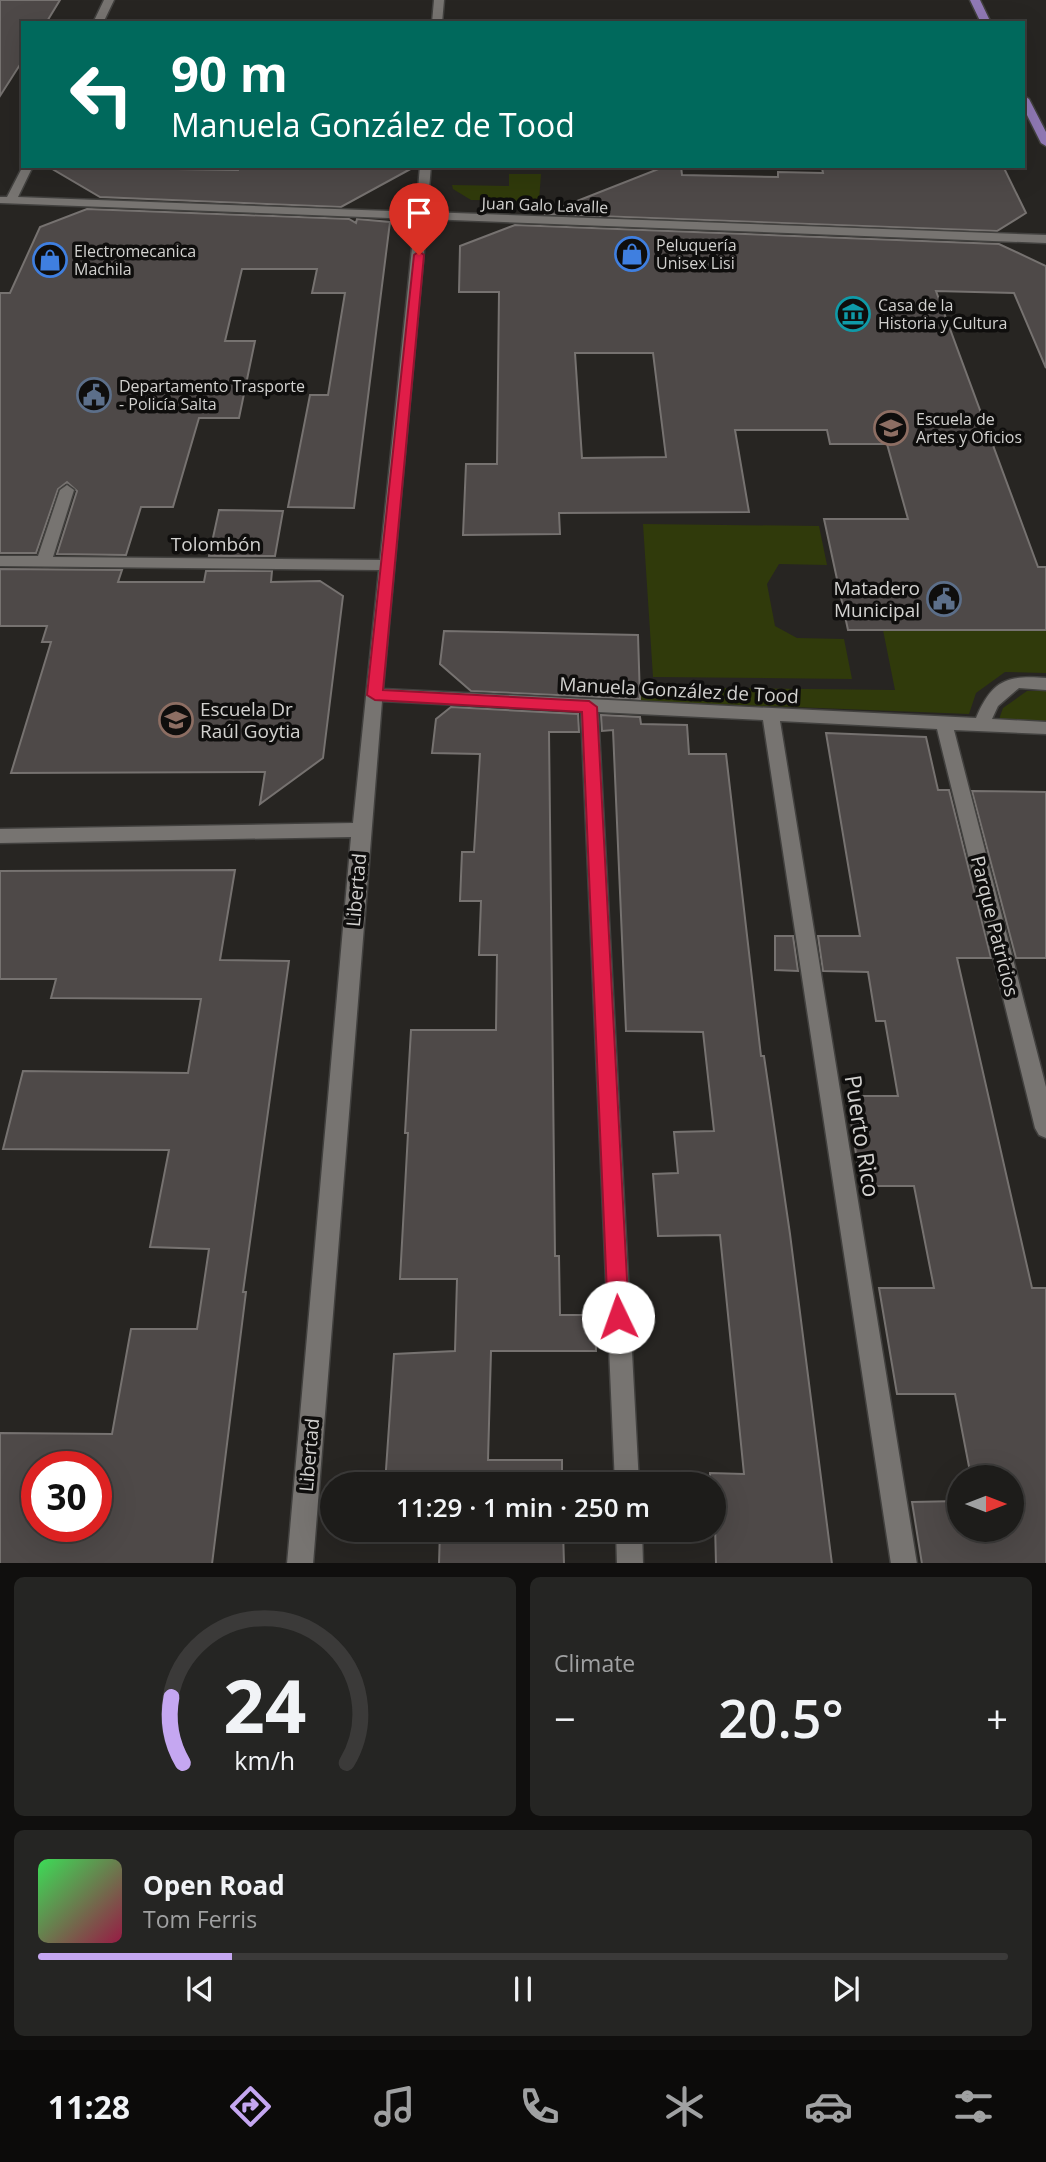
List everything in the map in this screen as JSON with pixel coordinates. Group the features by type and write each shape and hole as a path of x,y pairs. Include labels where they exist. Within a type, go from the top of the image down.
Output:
{"main road":[{"path":"975,0 985,21"},
{"path":"1025,101 1046,143"}],"street":[{"path":"99,21 109,0"},
{"path":"437,21 439,0"},
{"path":"6,200 27,168"},
{"name":"Libertad","path":"300,1563 361,830 426,168"},
{"name":"Juan Galo Lavalle","path":"6,200 1046,239"},
{"path":"44,562 67,490"},
{"name":"Tolombón","path":"0,561 387,565"},
{"path":"981,725 991,702 1016,682 1046,684"},
{"name":"Manuela González de Tood","path":"375,695 1046,728"},
{"path":"589,707 625,1472"},
{"name":"Puerto Rico","path":"771,716 904,1563"},
{"name":"Parque Patricios","path":"944,724 1046,1128"},
{"path":"0,836 361,830"},
{"path":"629,1542 630,1563"}],"green space":[{"path":"509,174 541,174 539,201 471,200 453,189 452,185 509,186"},
{"path":"643,524 819,526 827,565 779,564 767,584 775,626 797,638 844,639 852,679 653,677"},
{"path":"883,630 1046,630 1046,673 1005,672 976,693 969,714 640,701 639,687 895,690"},
{"path":"1027,691 1046,691 1046,723 998,722 1003,708"}],"building":[{"path":"0,0 60,0 47,21 21,21 21,63 0,96"},
{"path":"51,168 112,168 412,168 341,207 100,197"},
{"path":"661,168 681,168 682,175 778,177 778,172 823,173 822,168 1004,168 1026,213 997,231 544,214"},
{"path":"87,209 349,219 356,223 357,219 390,222 354,508 288,507 310,395 328,395 345,293 312,293 317,269 242,269 225,341 255,341 239,418 199,418 173,507 141,507 126,555 57,554 77,491 67,482 58,489 36,553 0,553 0,293 10,293 40,227"},
{"path":"515,225 999,244 1046,266 1046,368 1014,293 936,291 1038,567 1046,567 1046,630 848,630 824,519 908,519 887,444 830,444 827,430 735,430 749,512 559,513 560,534 463,535 466,464 497,464 499,292 459,292 460,246","holes":["575,353 653,353 666,457 582,458"]},
{"path":"219,510 283,511 275,556 209,556"},
{"name":"Escuela Dr Raúl Goytia","path":"0,569 122,570 118,582 204,582 206,571 272,571 271,582 320,581 343,596 323,758 260,804 265,772 11,773 51,642 42,642 47,626 0,626"},
{"path":"444,631 638,635 640,699 471,691 440,664"},
{"path":"451,707 578,714 579,732 549,732 555,1256 559,1256 560,1315 595,1315 596,1351 491,1351 488,1460 562,1460 562,1472 386,1472 394,1354 455,1351 457,1279 400,1279 411,1030 496,1030 497,955 479,955 481,901 460,901 462,852 474,852 480,754 432,753 436,719"},
{"path":"601,715 640,717 641,724 687,725 689,754 726,754 761,1056 764,1056 790,1234 832,1563 716,1563 715,1542 726,1542 726,1473 744,1474 720,1235 658,1236 653,1174 678,1173 674,1132 714,1131 703,1032 626,1031 613,730 602,731"},
{"path":"826,733 926,737 938,790 949,790 991,958 957,958 1032,1288 1046,1288 1046,1563 922,1563 912,1502 947,1501 947,1542 1024,1542 1024,1465 969,1465 955,1394 897,1394 879,1288 934,1288 914,1186 861,1186 847,1096 898,1096 885,1021 876,1021 868,972 823,971 818,936 860,936"},
{"path":"972,791 1046,792 1046,958 1016,958"},
{"path":"235,870 220,960 289,961 243,1292 246,1292 212,1563 0,1563 0,1433 112,1434 131,1329 197,1329 209,1249 150,1247 169,1150 3,1149 23,1071 188,1073 201,999 51,998 56,979 0,979 0,871"},
{"path":"775,936 793,936 798,971 775,970"},
{"path":"440,1542 563,1542 564,1563 439,1563"}],"place":[{"name":"Peluquería Unisex Lisi","path":"632,254"},
{"name":"Electromecanica Machila","path":"50,260"},
{"name":"Casa de la Historia y Cultura","path":"853,314"},
{"name":"Departamento Trasporte - Policía Salta","path":"94,395"},
{"name":"Escuela de Artes y Oficios","path":"891,428"},
{"name":"Matadero Municipal","path":"944,599"},
{"name":"Escuela Dr Raúl Goytia","path":"176,720"}],"route":[{"path":"419,255 375,695 589,707 618,1317"}]}
